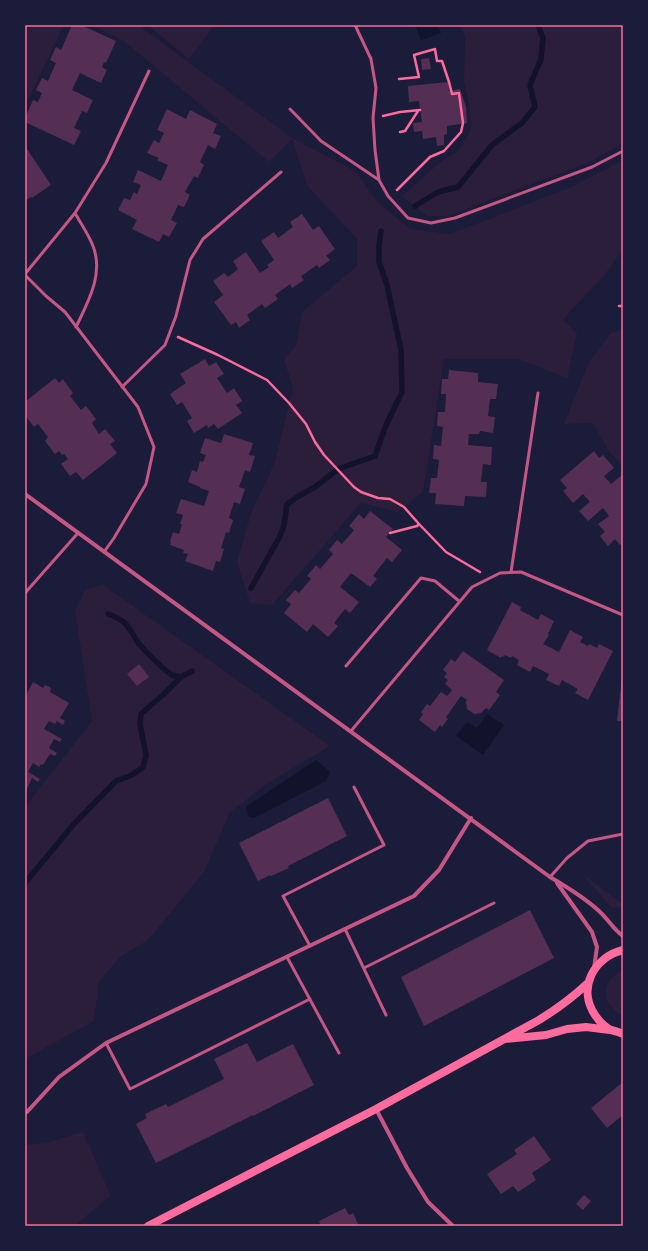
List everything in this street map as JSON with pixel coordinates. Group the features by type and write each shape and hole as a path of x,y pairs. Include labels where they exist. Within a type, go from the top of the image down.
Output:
{"main road":[{"path":"611,1030 599,1021 591,1009 588,996 588,983 593,970 602,960 613,952 623,950"},
{"path":"148,1226 376,1109 558,1008 575,996 588,983"},
{"path":"500,1040 546,1035 567,1029 586,1027 611,1030 623,1034"}],"street":[{"path":"25,494 598,910 623,936"},
{"path":"27,1112 59,1077 106,1043 414,896 439,870 471,818"},
{"path":"552,878 592,932 597,947 593,970"},
{"path":"376,1109 407,1168 428,1202 453,1226"}],"lane":[{"path":"355,25 371,59 376,88 373,118 379,180 388,196 408,218 431,223 455,218 592,167 623,151"},
{"path":"104,552 146,484 154,447 138,407 65,312 46,296 25,274 75,213 106,163 149,71"},
{"path":"290,109 321,141 379,180"},
{"path":"122,387 166,345 176,316 190,260 203,239 281,172"},
{"path":"75,213 94,247 97,263 96,279 91,296 76,327"},
{"path":"511,572 538,393"},
{"path":"25,593 78,533"},
{"path":"351,731 472,586 500,573 521,572 623,615"},
{"path":"346,666 421,578 435,581 459,601"},
{"path":"310,946 283,896 384,845 354,787"},
{"path":"552,878 567,858 588,841 623,834"},
{"path":"364,968 494,903"},
{"path":"345,929 386,1015"},
{"path":"287,957 340,1053"},
{"path":"106,1043 130,1089 310,999"}],"path":[{"path":"388,196 401,188 430,157 444,151 461,132 463,123 459,93 452,94 442,61 437,61 435,50 414,55 419,77 399,80"},
{"path":"373,118 400,112 419,110 405,131 400,132"},
{"path":"170,333 267,380 289,403 306,424 324,456 354,487 361,492 378,498 390,499 404,506 446,552 489,578"},
{"path":"390,533 417,526 419,524"}],"shaded area":[{"path":"25,25 64,25 25,106"},
{"path":"91,25 138,25 292,138 355,171 376,200 410,229 450,234 569,188 623,160 623,249 603,277 563,319 577,333 567,378 518,359 444,359 423,492 398,512 361,503 272,605 250,603 237,562 251,513 275,462 293,388 284,360 296,345 302,312 357,266 357,239 308,187 292,139 269,162 124,41"},
{"path":"153,25 215,25 189,59 151,28"},
{"path":"415,25 438,25 441,33 421,40"},
{"path":"459,25 623,25 623,143 590,162 448,216 427,216 402,196 443,160 457,152 471,131 470,106 464,83 465,37"},
{"path":"623,329 623,467 608,450 593,423 564,424 589,362 611,333"},
{"path":"102,584 330,746 268,783 230,812 204,872 148,940 120,957 99,982 94,1021 25,1059 25,807 92,721 75,611 85,590"},
{"path":"487,714 504,725 483,755 456,736 467,722 477,728"},
{"path":"316,760 330,772 326,781 254,818 248,816 246,810 247,806"},
{"path":"582,874 623,904 623,906 612,908"},
{"path":"623,970 623,1016 610,1006 606,993 610,980 615,974"},
{"path":"83,1132 111,1196 74,1226 25,1226 25,1145 46,1143"}],"building":[{"path":"72,25 81,25 116,41 106,63 104,62 102,67 107,70 101,83 80,73 72,90 93,100 87,113 82,111 74,128 81,131 74,145 25,122 25,118 33,100 38,102 42,93 36,90 42,78 48,81 56,63 50,60 56,47 61,50"},
{"path":"429,58 431,69 422,70 421,59"},
{"path":"448,82 449,91 460,89 466,107 467,123 447,126 447,134 444,135 444,145 437,146 436,137 423,139 422,131 414,132 413,123 422,122 419,101 409,102 408,86"},
{"path":"167,109 186,119 190,110 217,124 213,133 221,136 215,149 208,145 200,162 204,165 198,178 194,176 185,192 190,195 184,207 178,205 171,220 177,223 169,237 163,234 159,242 132,229 137,220 118,210 124,198 130,200 134,192 137,194 141,185 133,182 138,170 161,181 168,165 157,160 159,158 147,153 154,140 159,143 164,133 157,130"},
{"path":"25,146 51,185 25,201"},
{"path":"302,214 313,230 319,226 335,249 326,256 330,260 319,268 317,265 301,276 304,280 292,288 290,284 275,295 278,299 265,308 262,304 247,315 250,320 239,328 236,322 231,325 214,302 223,295 213,281 224,273 228,277 238,269 233,261 246,252 260,273 269,267 267,265 274,260 261,241 274,232 278,238 293,227 290,222"},
{"path":"205,359 209,366 216,362 224,374 217,378 227,393 234,388 242,401 236,405 242,413 218,429 214,424 208,428 207,425 194,433 187,421 192,418 182,402 177,405 170,394 186,383 180,374"},
{"path":"449,370 478,373 478,382 498,384 496,399 490,399 488,416 495,417 493,433 480,431 479,434 469,434 468,445 492,447 491,465 483,464 481,482 487,482 486,497 465,496 464,506 435,504 436,493 429,493 431,478 437,478 439,460 433,459 434,445 441,446 443,427 437,426 438,412 445,412 446,394 441,394 442,379 448,379"},
{"path":"55,378 59,383 63,379 73,393 70,396 81,410 86,406 96,419 92,423 99,434 105,429 115,441 110,444 117,453 83,480 76,472 70,476 61,464 68,459 59,451 55,454 45,441 48,437 38,424 34,427 25,415 25,402"},
{"path":"224,434 253,443 249,455 255,456 250,472 245,470 239,487 245,489 240,504 234,502 229,518 233,520 229,533 226,532 221,548 224,549 220,562 216,561 213,571 185,561 188,554 183,553 184,550 170,545 170,541 173,532 179,534 182,524 180,524 183,515 176,513 181,499 204,506 209,491 188,482 192,470 197,472 200,461 203,462 206,455 200,453 205,438 221,443"},
{"path":"594,451 599,458 603,455 614,468 604,476 611,484 622,475 623,476 623,543 620,545 615,539 608,546 600,536 605,532 598,524 609,516 603,508 588,521 579,511 590,502 583,494 573,503 563,491 567,488 560,480"},
{"path":"370,511 393,529 386,537 402,550 392,562 387,558 373,576 377,579 370,587 351,573 340,587 359,602 350,613 345,609 334,623 338,626 328,637 313,624 307,632 284,613 291,604 286,600 295,590 299,593 311,579 307,576 316,565 320,569 333,554 329,550 337,540 342,544 354,530 349,526 359,514 364,519"},
{"path":"512,602 521,607 520,610 538,620 541,614 554,621 548,634 549,635 543,644 559,652 570,630 583,637 580,642 588,646 589,644 597,648 599,644 613,651 588,700 575,693 578,689 562,680 559,686 546,680 549,674 533,666 530,672 517,665 519,660 512,656 511,658 505,655 501,658 487,650"},
{"path":"463,651 504,680 496,692 500,695 489,710 486,708 481,713 474,714 467,709 467,700 461,696 446,717 448,719 442,727 440,725 435,732 419,720 423,714 421,712 427,704 430,706 441,692 447,696 452,690 445,684 448,680 444,677 447,673 443,670 451,659 455,662"},
{"path":"139,664 149,677 137,686 127,674"},
{"path":"622,677 623,721 617,721"},
{"path":"33,682 43,688 45,685 51,688 50,692 69,703 60,718 65,721 63,725 57,721 55,724 49,721 44,729 62,739 60,742 54,739 49,748 57,753 55,756 50,754 43,765 41,764 39,767 33,763 28,772 40,779 38,782 32,778 25,793 25,697"},
{"path":"328,798 347,836 288,866 289,868 258,881 239,843"},
{"path":"530,910 554,958 424,1026 401,977"},
{"path":"247,1043 257,1062 293,1044 314,1085 156,1163 136,1124 147,1118 145,1114 166,1104 168,1107 224,1079 214,1059"},
{"path":"623,1082 623,1115 607,1128 591,1108"},
{"path":"534,1136 551,1160 532,1173 536,1180 518,1192 513,1186 501,1194 487,1174 517,1154 514,1150"},
{"path":"584,1195 591,1201 583,1210 576,1204"},
{"path":"345,1208 349,1215 353,1213 359,1226 321,1226 319,1221"}],"waterway":[{"path":"415,206 438,192 458,187 492,145 522,123 535,107 530,85 541,59 543,38 538,25"},
{"path":"251,588 280,536 284,525 287,504 315,487 338,469 375,456 386,425 402,392 401,350 387,285 379,262 381,231"},
{"path":"108,614 125,623 140,645 165,670 172,675 181,677"},
{"path":"25,883 73,825 116,781 132,775 143,767 146,755 140,724 141,714 181,677 192,671"}]}
